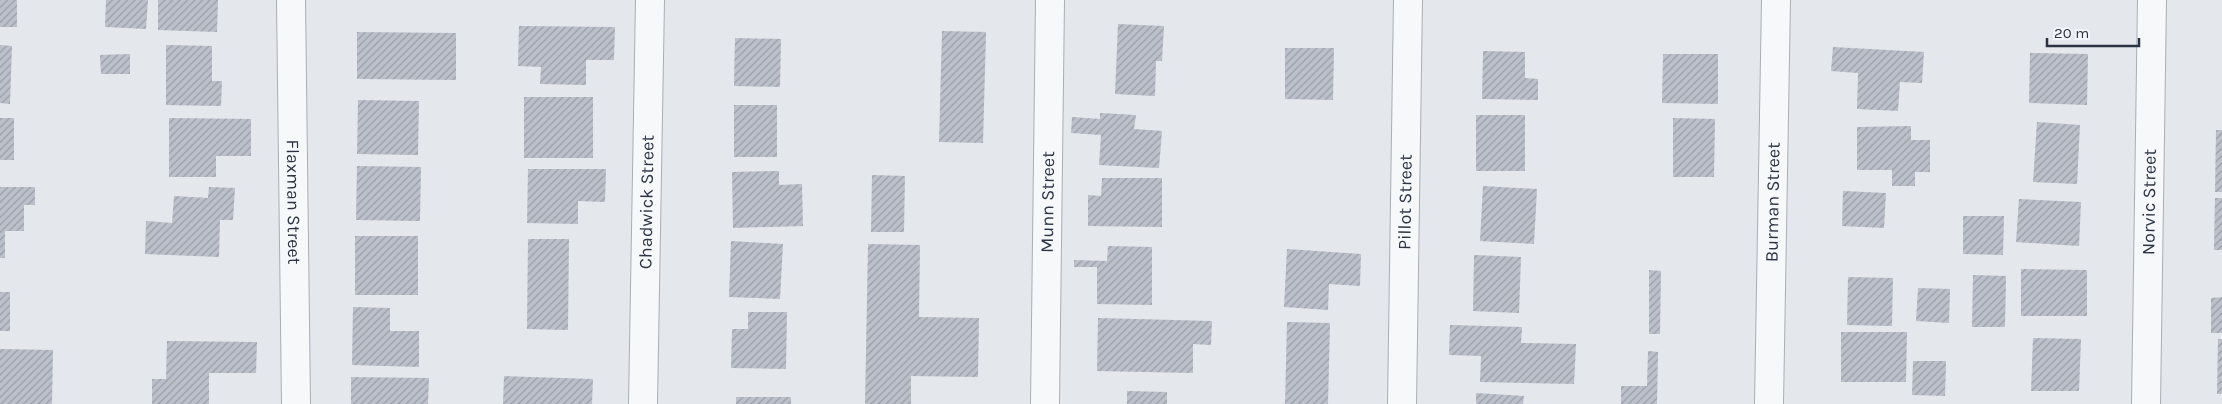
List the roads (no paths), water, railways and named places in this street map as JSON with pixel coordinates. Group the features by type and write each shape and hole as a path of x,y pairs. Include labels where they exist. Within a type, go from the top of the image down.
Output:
{"street":[{"name":"Flaxman Street","path":"291,0 296,404"},
{"name":"Chadwick Street","path":"643,404 650,0"},
{"name":"Munn Street","path":"1045,404 1050,0"},
{"name":"Pillot Street","path":"1402,404 1408,0"},
{"name":"Burman Street","path":"1769,404 1776,0"},
{"name":"Norvic Street","path":"2146,404 2152,0"}]}
